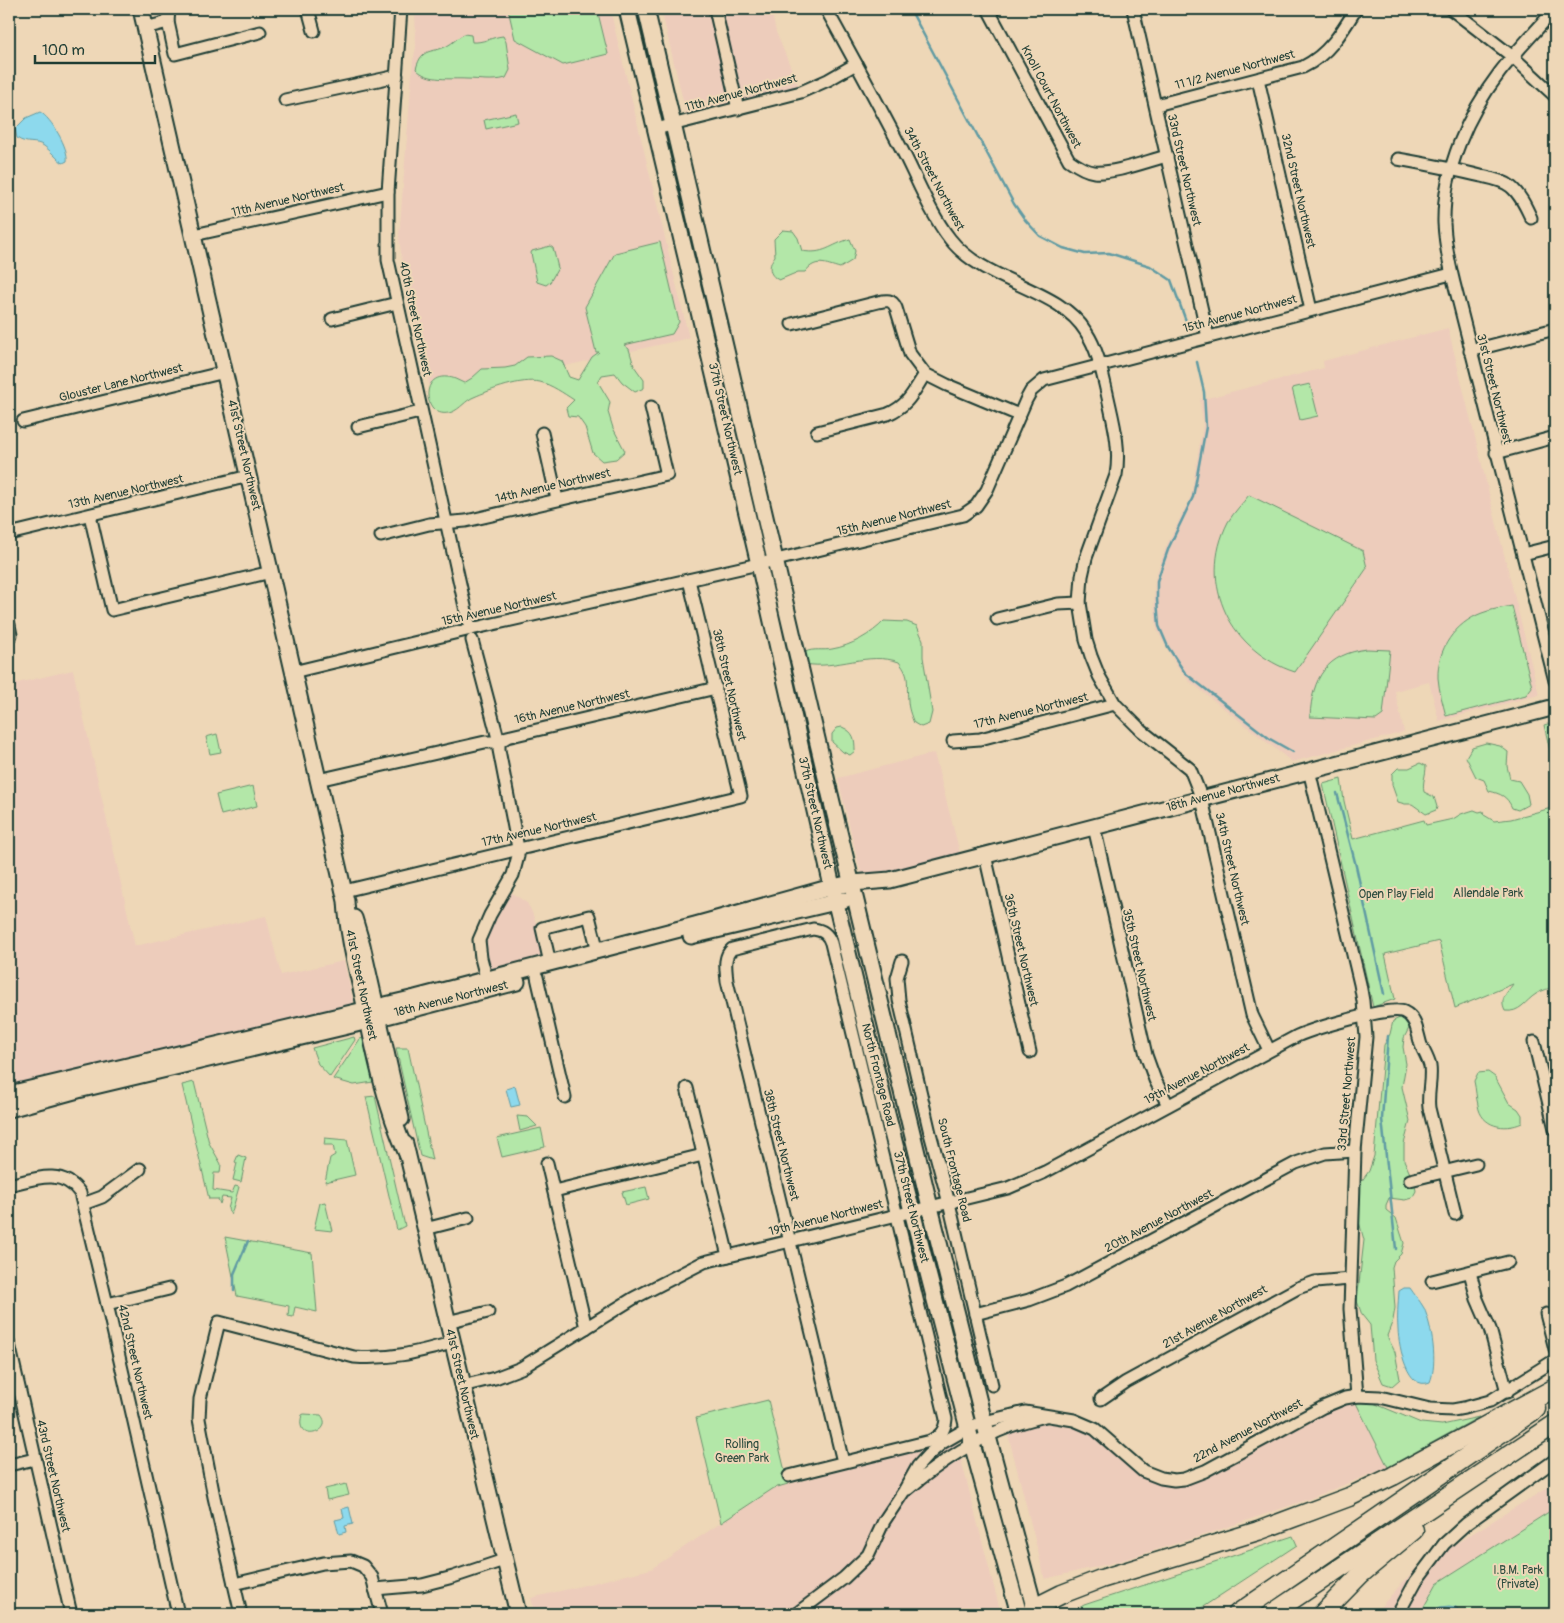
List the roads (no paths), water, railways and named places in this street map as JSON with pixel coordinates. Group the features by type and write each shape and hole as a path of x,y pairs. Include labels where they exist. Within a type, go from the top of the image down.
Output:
{"highway":[{"path":"1028,1613 1062,1594 1101,1579 1258,1531 1349,1497 1393,1476 1555,1388"},
{"path":"1237,1614 1555,1396"},
{"path":"1271,1614 1555,1425"},
{"path":"1322,1614 1361,1574 1402,1539 1555,1425"}],"main road":[{"name":"41st Street Northwest","path":"141,9 345,896 350,937 372,1013 389,1106 396,1130 407,1154 518,1614"},
{"name":"37th Street Northwest","path":"627,9 760,564 904,1213 972,1444 1028,1613"},
{"name":"37th Street Northwest","path":"646,9 828,786 986,1430 1028,1613"},
{"name":"18th Avenue Northwest","path":"487,984 537,977 698,935 836,902 854,890 985,854 1555,708"},
{"name":"18th Avenue Northwest","path":"9,1109 487,984 550,963 832,887 854,890"},
{"name":"18th Avenue Northwest","path":"9,1094 372,1013"}],"street":[{"path":"169,9 168,22 176,54 260,32"},
{"path":"308,9 314,31"},
{"name":"40th Street Northwest","path":"401,9 388,192 387,248 420,412 468,620 499,742 518,848 514,875 490,915 479,940 487,984"},
{"path":"715,9 738,109"},
{"name":"34th Street Northwest","path":"826,9 901,146 935,216 951,240 969,258 982,267 1069,312 1086,332 1095,349 1118,440 1118,464 1116,475 1086,558 1082,576 1080,603 1083,626 1091,656 1099,676 1115,704 1142,731 1190,769 1197,783 1252,1015 1269,1050"},
{"name":"Knoll Court Northwest","path":"988,9 1069,160 1093,172 1115,170 1167,156"},
{"name":"33rd Street Northwest","path":"1133,9 1208,337"},
{"name":"11 1/2 Avenue Northwest","path":"1156,105 1290,71 1313,62 1334,42 1356,9"},
{"path":"1451,9 1512,57 1555,96"},
{"name":"31st Street Northwest","path":"1555,9 1512,57 1479,104 1467,125 1452,169 1444,221 1451,274 1555,681"},
{"path":"145,28 168,22"},
{"name":"11th Avenue Northwest","path":"656,129 801,92 828,80 856,64"},
{"path":"285,100 397,76"},
{"name":"32nd Street Northwest","path":"1258,79 1311,310"},
{"path":"1398,159 1452,169 1510,185 1523,202 1531,218"},
{"name":"11th Avenue Northwest","path":"194,235 388,192"},
{"name":"15th Avenue Northwest","path":"293,672 472,634 689,580 956,517 976,506 987,490 1018,416 1031,391 1044,380 1451,274"},
{"path":"792,324 878,302 894,302 910,354 925,374 1018,416"},
{"path":"332,319 397,303"},
{"path":"1470,351 1555,329"},
{"name":"Glouster Lane Northwest","path":"23,421 225,372"},
{"path":"817,432 898,410 907,403 925,374"},
{"name":"14th Avenue Northwest","path":"381,536 429,524 466,521 667,475 651,407"},
{"path":"358,427 420,412"},
{"path":"542,433 557,499"},
{"path":"1496,453 1555,437"},
{"name":"13th Avenue Northwest","path":"9,534 249,476"},
{"path":"90,515 112,610 271,572"},
{"path":"1523,554 1555,546"},
{"name":"38th Street Northwest","path":"689,580 741,796"},
{"path":"997,620 1058,604 1080,603"},
{"name":"16th Avenue Northwest","path":"318,780 485,742 499,742 507,737 716,688"},
{"name":"17th Avenue Northwest","path":"952,742 980,739 1115,704"},
{"name":"33rd Street Northwest","path":"1310,770 1360,984 1365,1016 1366,1037 1355,1151 1350,1279 1351,1339 1357,1396"},
{"name":"17th Avenue Northwest","path":"345,896 518,848 741,796"},
{"name":"35th Street Northwest","path":"1094,827 1146,1055 1155,1080 1168,1105"},
{"name":"36th Street Northwest","path":"985,854 1030,1052"},
{"path":"550,963 542,928 589,916 598,951"},
{"name":"North Frontage Road","path":"727,980 726,956 736,947 813,929 821,930 827,934 904,1213 946,1426 942,1432 930,1440 843,1462"},
{"name":"South Frontage Road","path":"902,961 897,978 899,1000 992,1385"},
{"path":"537,977 565,1097"},
{"name":"38th Street Northwest","path":"727,980 843,1462"},
{"name":"19th Avenue Northwest","path":"462,1386 495,1378 521,1368 634,1298 687,1269 704,1262 1008,1188 1025,1181 1305,1032 1365,1016 1398,1010 1406,1013 1414,1022 1429,1064 1428,1098 1455,1214"},
{"path":"1534,1042 1555,1129"},
{"path":"687,1088 728,1256"},
{"name":"20th Avenue Northwest","path":"975,1314 1029,1300 1066,1286 1296,1163 1325,1153 1355,1151"},
{"path":"554,1191 703,1155"},
{"path":"547,1164 586,1328"},
{"path":"1410,1180 1476,1164"},
{"path":"83,1204 102,1197 140,1169"},
{"name":"42nd Street Northwest","path":"9,1185 38,1178 62,1178 73,1184 80,1193 178,1614"},
{"path":"425,1229 468,1218"},
{"path":"1432,1281 1508,1262"},
{"path":"1470,1272 1477,1299 1490,1329 1507,1392"},
{"name":"21st Avenue Northwest","path":"1101,1399 1126,1382 1298,1288 1315,1282 1350,1279"},
{"path":"107,1304 168,1289"},
{"path":"447,1322 488,1312"},
{"path":"1546,1314 1555,1349"},
{"path":"241,1614 214,1497 199,1419 200,1399 219,1322 335,1353 363,1358 396,1357 452,1343"},
{"name":"43rd Street Northwest","path":"9,1344 71,1614"},
{"name":"22nd Avenue Northwest","path":"986,1430 1026,1412 1078,1421 1095,1429 1143,1471 1153,1476 1174,1480 1184,1479 1205,1471 1334,1402 1357,1396 1380,1397 1414,1407 1454,1410 1477,1406 1507,1392 1555,1360"},
{"path":"796,1614 844,1578 863,1561 871,1551 884,1521 918,1466 928,1455 942,1443 968,1428 986,1430"},
{"path":"904,1491 934,1466 972,1444 986,1430"},
{"path":"9,1465 35,1458"},
{"path":"1398,1614 1416,1581 1448,1539 1555,1460"},
{"path":"789,1476 843,1462"},
{"path":"234,1584 323,1563 351,1560 369,1572 376,1589 382,1614"},
{"path":"376,1589 428,1584 504,1560"}],"water":[{"path":"40,112 49,120 62,141 67,155 67,161 63,163 41,144 17,138 15,129 26,118"},
{"path":"515,1086 520,1105 511,1107 506,1089"},
{"path":"1404,1288 1410,1288 1421,1303 1429,1325 1434,1355 1430,1382 1422,1383 1415,1380 1410,1374 1402,1356 1398,1315 1399,1291"},
{"path":"349,1507 353,1524 345,1526 346,1532 339,1534 335,1520 344,1518 342,1509"},
{"path":"1440,1607 1456,1607 1462,1614 1430,1614"}],"waterway":[{"path":"910,9 1014,204 1026,221 1040,236 1063,248 1085,254 1109,253 1150,266 1171,280 1186,321"},
{"path":"1197,362 1204,392 1206,427 1193,497 1169,547 1157,581 1159,626 1168,647 1185,673 1270,739 1293,752"},
{"path":"1337,793 1356,866 1384,994"},
{"path":"1388,1036 1382,1119 1396,1249"},
{"path":"234,1291 234,1274 248,1241"}],"park label":[{"name":"Allendale Park","path":"1488,893"},
{"name":"Open Play Field","path":"1396,894"},
{"name":"Rolling Green Park","path":"742,1451"},
{"name":"I.B.M. Park (Private)","path":"1518,1577"}]}
